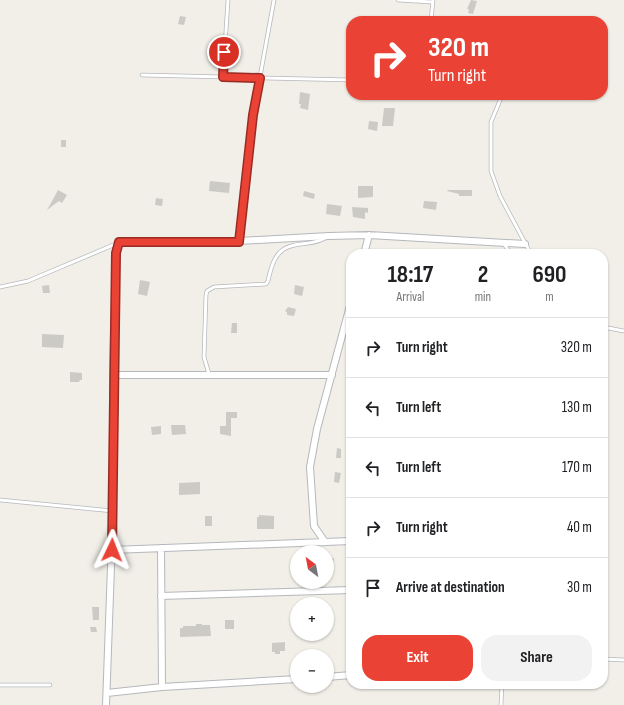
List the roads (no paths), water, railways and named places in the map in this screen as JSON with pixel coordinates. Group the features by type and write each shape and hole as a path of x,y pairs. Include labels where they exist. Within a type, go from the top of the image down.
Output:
{"street":[{"path":"106,705 113,510 113,375 116,253 119,242 239,242 368,235 525,244"},
{"path":"365,249 368,235"},
{"path":"325,542 314,526 310,467 316,429 346,321"},
{"path":"113,375 332,375"},
{"path":"112,550 346,541"},
{"path":"161,548 162,687"},
{"path":"161,596 346,590"},
{"path":"334,676 346,675"},
{"path":"107,693 162,687 290,679"}],"lane":[{"path":"223,77 228,0"},
{"path":"239,242 253,115 274,0"},
{"path":"398,0 432,1 431,16"},
{"path":"142,75 346,80"},
{"path":"500,100 491,122 491,171 500,196 528,249"},
{"path":"209,374 204,357 207,291 214,287 266,284 276,256 286,248 292,245 318,242 329,236"},
{"path":"0,287 28,281 119,242"},
{"path":"504,243 508,249"},
{"path":"608,328 624,331"},
{"path":"0,500 113,510"},
{"path":"608,659 624,660"},
{"path":"0,685 50,685"},
{"path":"501,705 502,689"}]}
